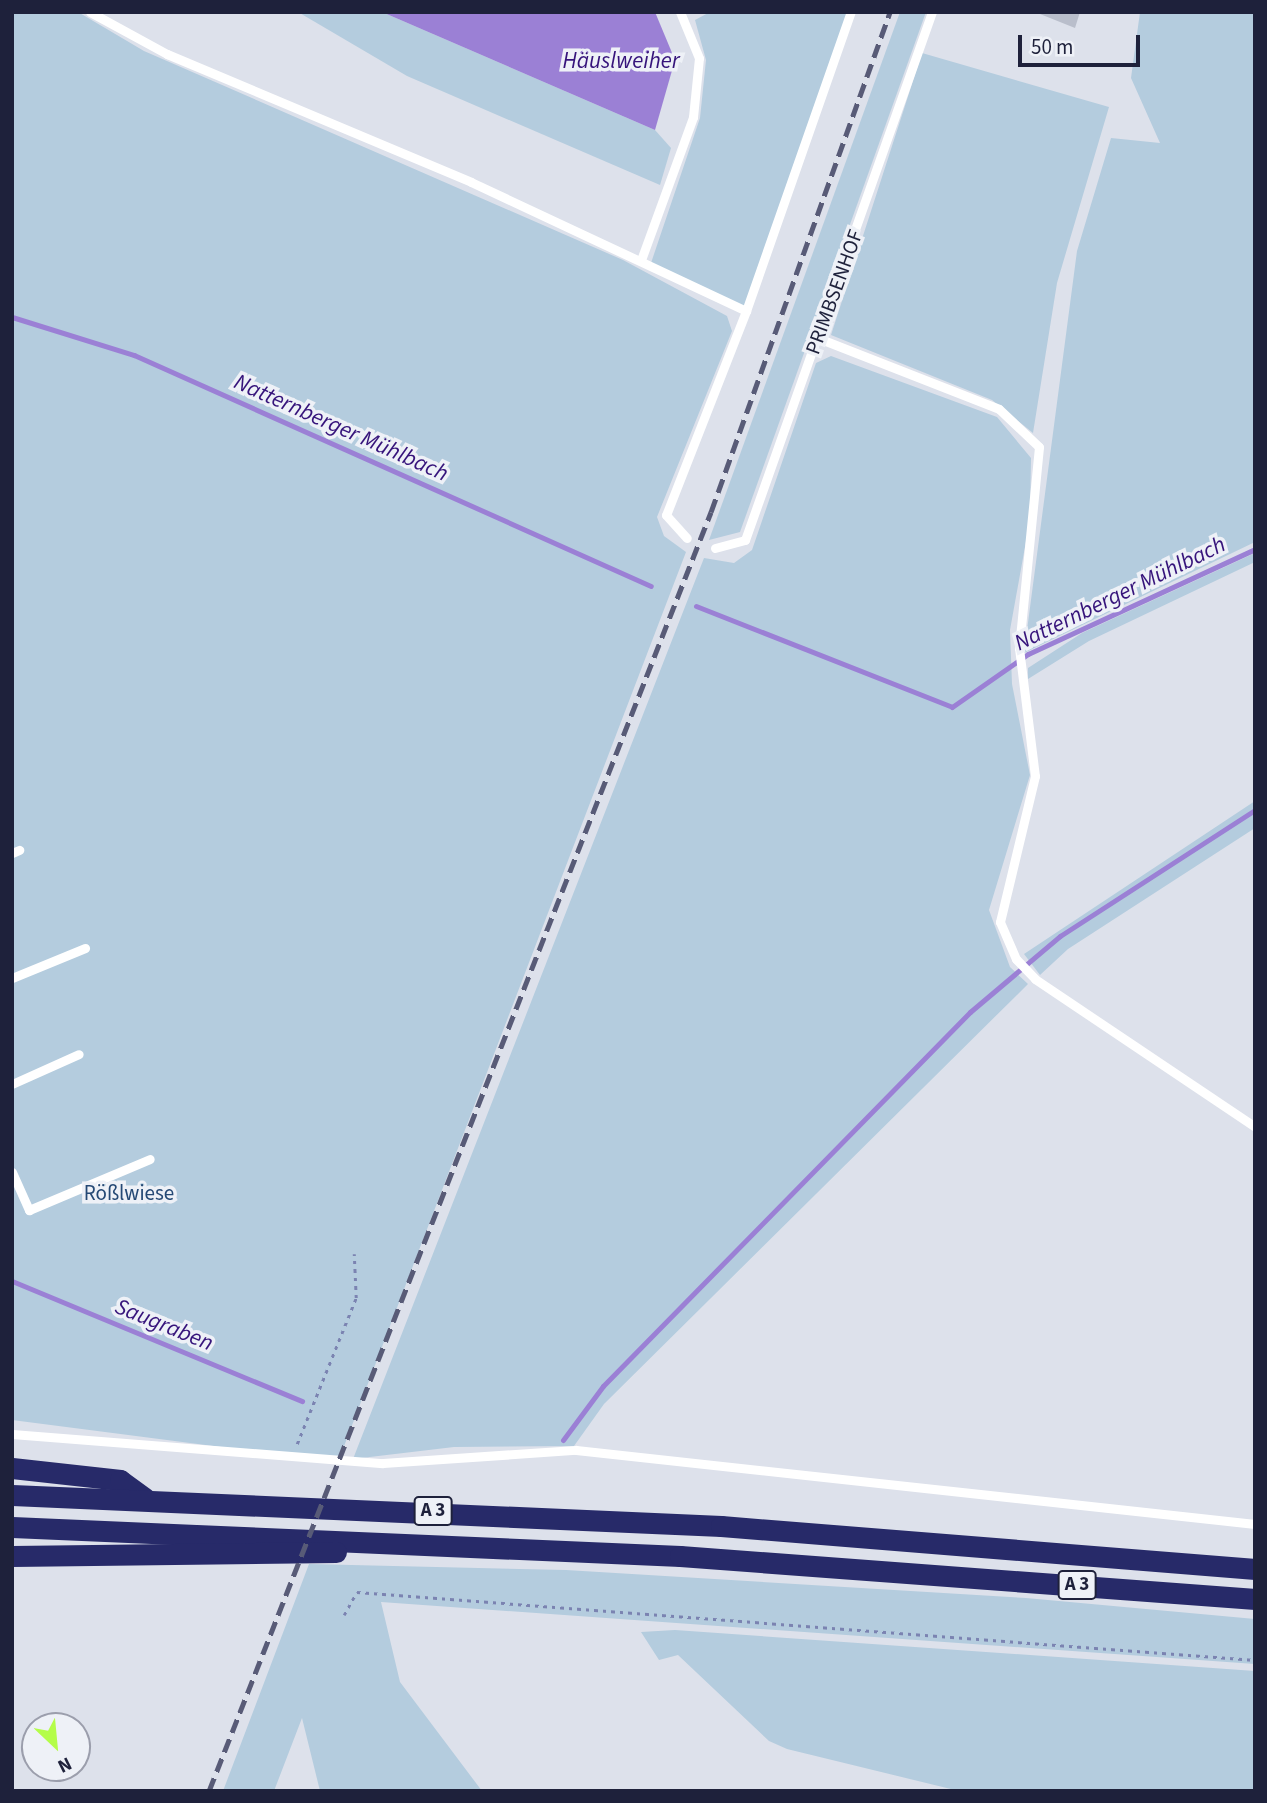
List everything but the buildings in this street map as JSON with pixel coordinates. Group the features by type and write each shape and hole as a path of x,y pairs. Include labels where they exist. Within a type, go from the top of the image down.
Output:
{"highway":[{"name":"A 3","path":"12,1468 121,1480 145,1498"},
{"name":"A 3","path":"12,1495 145,1498 721,1526 1255,1569"},
{"name":"A 3","path":"12,1527 417,1542 1255,1599"},
{"name":"A 3","path":"15,1558 384,1552 417,1542"}],"lane":[{"path":"90,12 167,54 641,260 746,311"},
{"path":"641,260 693,117 699,58 680,12"},
{"path":"687,538 666,515 746,311 851,12"},
{"name":"PRIMBSENHOF","path":"715,548 745,540 932,12"},
{"path":"818,338 999,409 1039,447 1018,648 1035,776 1000,922 1016,959 1035,979 1255,1127"},
{"path":"12,978 85,948"},
{"path":"12,1084 79,1054"},
{"path":"12,1172 29,1210 150,1159"},
{"path":"12,1434 290,1460 383,1463 576,1450 877,1478 947,1493 1255,1524"}],"path":[{"path":"290,1460 356,1298 360,1280 354,1254"},
{"path":"344,1615 357,1592 1255,1660"}],"green space":[{"name":"Rößlwiese","path":"12,12 78,12 144,51 623,260 727,316 732,331 657,517 664,536 686,552 338,1462 12,1420"},
{"path":"298,12 382,12 655,130 671,148 660,185 407,76"},
{"path":"710,12 851,12 746,311 651,263 700,118 706,60 695,20"},
{"path":"900,12 926,12 740,532 709,540"},
{"path":"1140,12 1255,12 1255,542 1024,653 1077,251 1111,138 1160,143 1131,78"},
{"path":"922,53 1109,107 1057,283 1033,433 992,400 831,335"},
{"path":"831,356 997,417 1031,458 1030,519 1010,630 1012,684 1030,775 989,910 1010,967 1028,984 604,1404 574,1446 454,1447 353,1459 704,558 734,563 752,550 816,363"},
{"path":"1255,553 1255,562 1089,641 1028,679 1028,668 1082,633"},
{"path":"1255,801 1255,828 1068,949 1040,975 1024,954"},
{"path":"309,1564 566,1570 1026,1598 1255,1619 1255,1664 381,1602 400,1682 482,1791 320,1791 302,1718 274,1791 223,1791"},
{"path":"675,1630 1255,1671 1255,1791 959,1791 787,1749 769,1741 678,1655 659,1660 641,1632"}],"water":[{"name":"Häuslweiher","path":"382,12 655,12 675,60 655,130"}],"waterway":[{"name":"Natternberger Mühlbach","path":"12,317 134,355 651,586"},
{"name":"Natternberger Mühlbach","path":"696,606 952,707 1028,654 1255,549"},
{"path":"563,1440 603,1386 970,1012 1060,936 1255,810"},
{"name":"Saugraben","path":"12,1281 302,1401"}],"railway":[{"path":"209,1791 711,512 890,12"}]}
